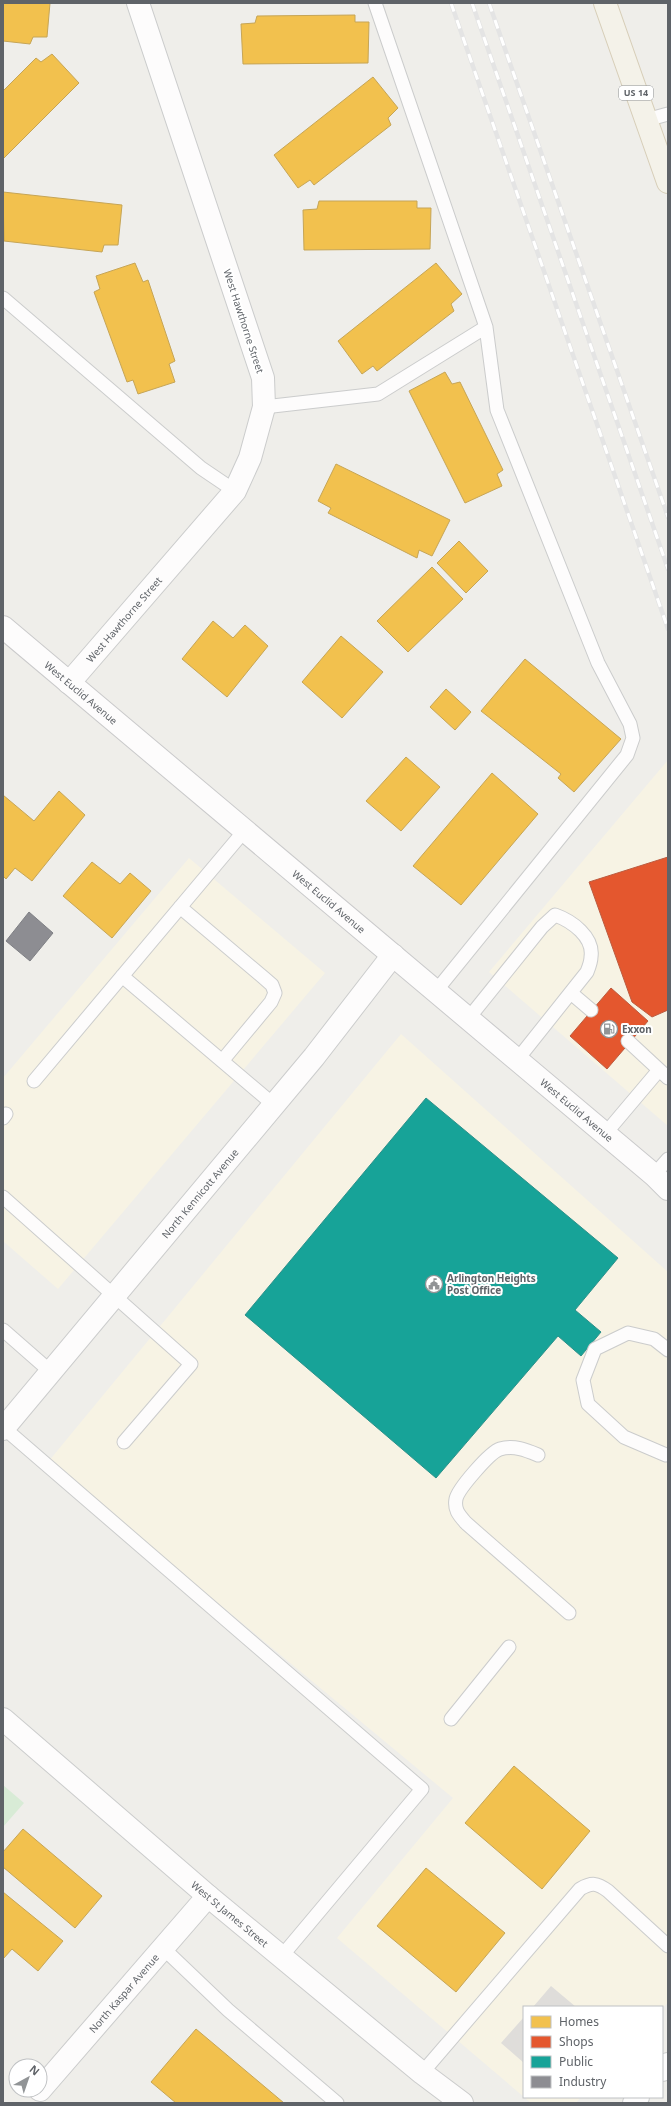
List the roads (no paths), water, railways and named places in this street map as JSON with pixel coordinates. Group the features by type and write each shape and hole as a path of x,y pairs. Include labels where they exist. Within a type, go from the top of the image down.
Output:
{"main road":[{"name":"US 14","path":"605,3 668,182"}],"street":[{"name":"West Hawthorne Street","path":"69,683 235,491 250,458 264,407 264,378 138,3"},
{"name":"West Euclid Avenue","path":"3,627 605,1134 665,1177"},
{"name":"North Kennicott Avenue","path":"4,1428 314,1057 393,955"},
{"name":"West St James Street","path":"3,1719 208,1896 422,2073 462,2103"},
{"name":"North Kaspar Avenue","path":"48,2081 208,1896"}],"lane":[{"path":"375,3 486,327 497,410 598,663 630,724 633,738 627,755 436,991"},
{"path":"646,120 668,114"},
{"path":"3,298 201,468 235,491"},
{"path":"264,407 378,394 486,327"},
{"path":"34,1081 245,830"},
{"path":"180,907 272,985 275,993 271,1002 222,1061"},
{"path":"468,1019 542,927 555,915 568,920 589,941 592,956 588,972 517,1060"},
{"path":"122,976 274,1105"},
{"path":"571,993 591,1010"},
{"path":"605,1134 664,1074 628,1041"},
{"path":"3,1197 191,1364 124,1442"},
{"path":"3,1330 51,1372"},
{"path":"666,1455 624,1437 588,1404 583,1380 595,1349 628,1333 654,1338 668,1350"},
{"path":"4,1428 422,1790 281,1957"},
{"path":"538,1455 519,1447 499,1449 484,1461 463,1487 456,1498 456,1511 466,1523 569,1612"},
{"path":"451,1718 509,1647"},
{"path":"422,2073 580,1889 589,1884 598,1884 608,1891 668,1946"},
{"path":"163,1948 228,2010 337,2103"}],"railway":[{"path":"451,3 668,629"},
{"path":"472,3 668,569"},
{"path":"489,3 668,517"}],"place":[{"name":"Exxon","path":"609,1029"},
{"name":"Arlington Heights Post Office","path":"434,1284"}]}
